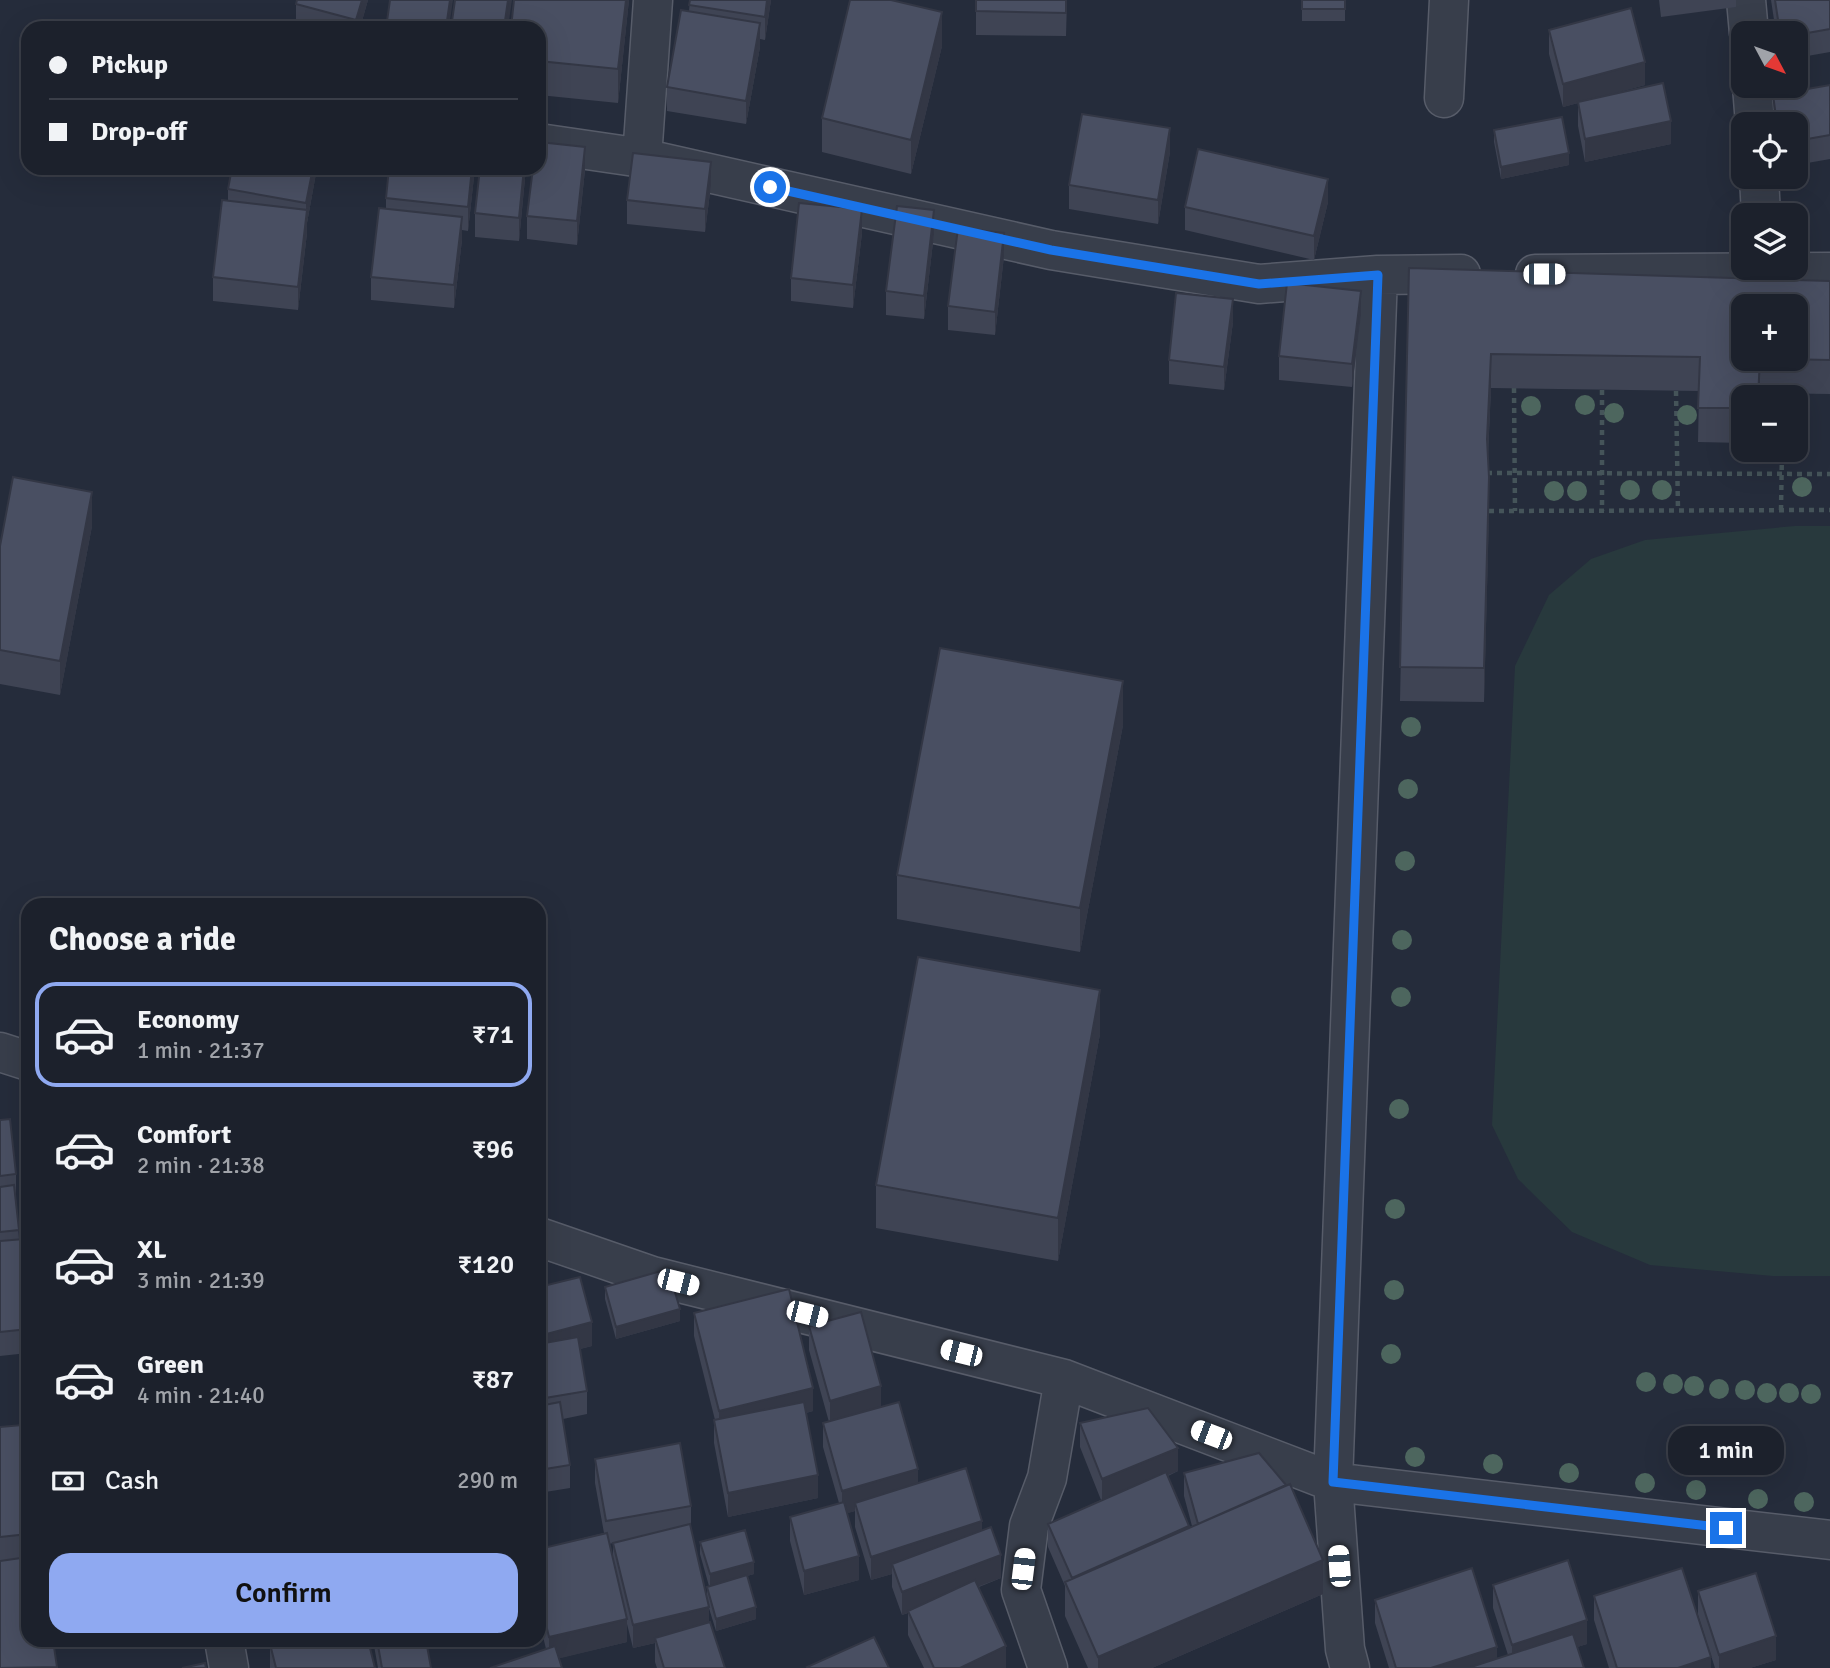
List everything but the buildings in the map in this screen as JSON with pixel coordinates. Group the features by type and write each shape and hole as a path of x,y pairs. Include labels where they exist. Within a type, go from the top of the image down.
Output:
{"street":[{"path":"642,158 653,0"},
{"path":"1444,98 1449,0"},
{"path":"1746,0 1748,21"},
{"path":"546,145 642,158 1051,250 1259,284 1378,275 1731,271"},
{"path":"1808,271 1830,272"},
{"path":"1350,1668 1345,1649 1333,1482 1378,275"},
{"path":"0,1052 21,1059"},
{"path":"546,1239 652,1276 1064,1378 1333,1482 1830,1540"},
{"path":"1048,1668 1021,1590 1029,1526 1047,1478 1064,1378"},
{"path":"225,1647 229,1668"}],"path":[{"path":"1514,388 1515,510"},
{"path":"1602,390 1602,511"},
{"path":"1676,391 1678,511"},
{"path":"1781,510 1782,462"},
{"path":"1487,473 1830,474"},
{"path":"1489,511 1830,510"}],"shaded area":[{"path":"1795,526 1830,526 1830,1276 1773,1276 1650,1265 1572,1232 1518,1179 1492,1125 1515,666 1549,595 1591,559 1645,540"}],"route":[{"path":"770,187 1051,250 1259,284 1378,275 1333,1482 1726,1528"}]}
